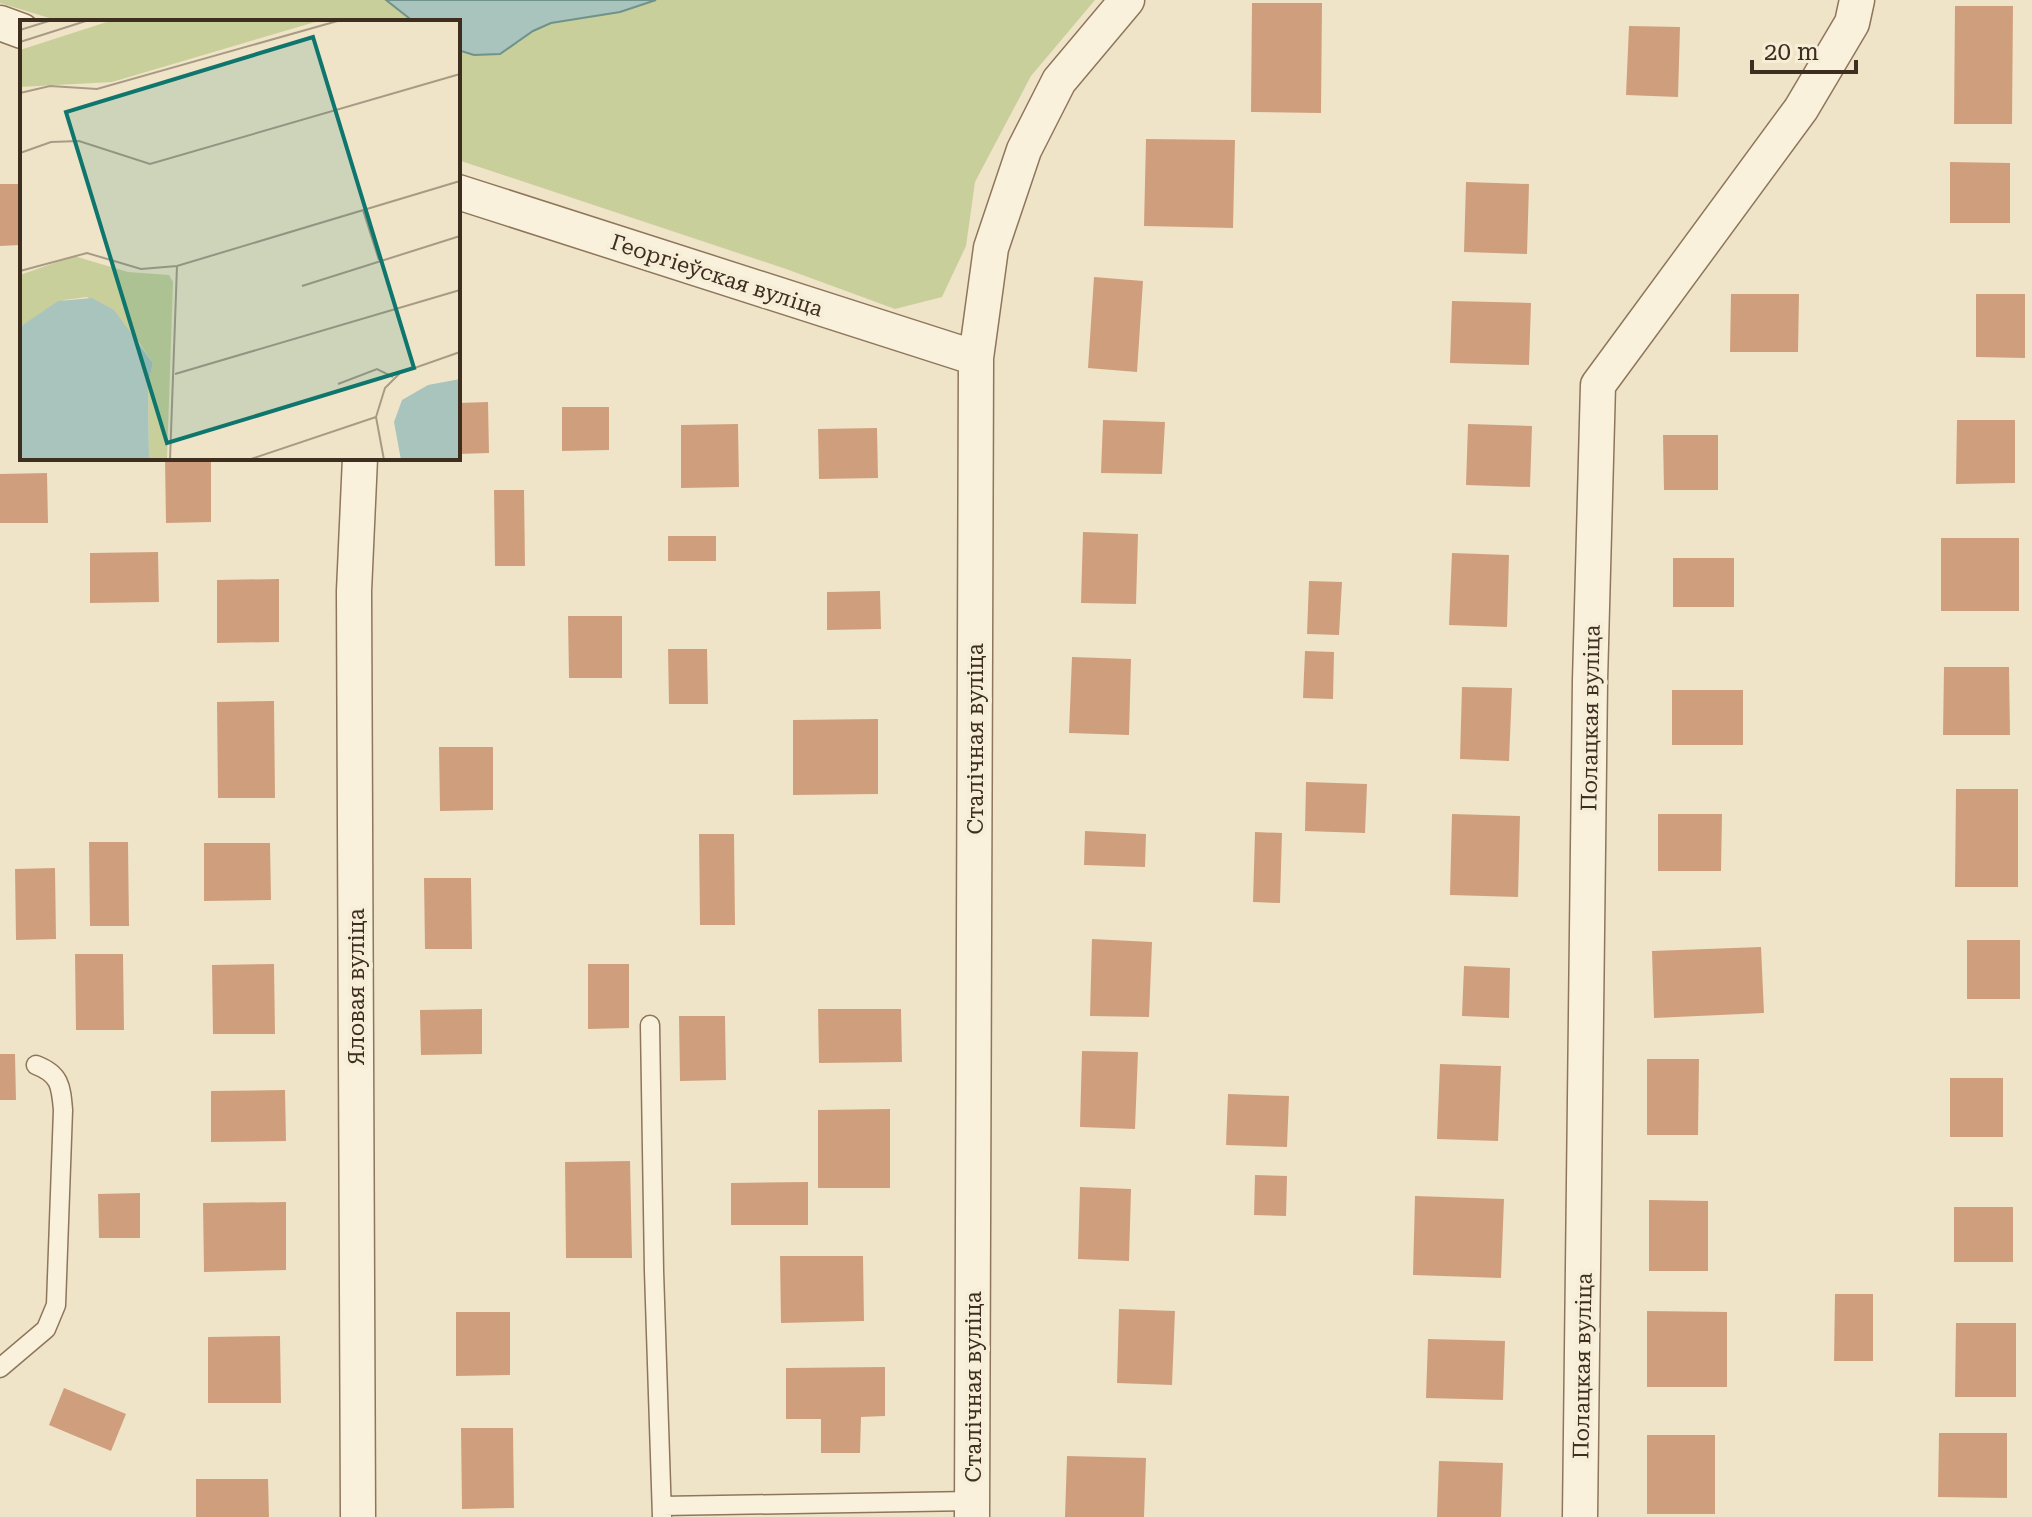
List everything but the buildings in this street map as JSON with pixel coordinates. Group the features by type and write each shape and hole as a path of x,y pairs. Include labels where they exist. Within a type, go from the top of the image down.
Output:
{"street":[{"name":"Сталічная вуліца","path":"972,1509 976,358 991,248 1024,150 1059,81 1127,0"},
{"name":"Полацкая вуліца","path":"1580,1517 1590,681 1598,385 1801,109 1852,23 1857,0"},
{"path":"0,23 20,30"},
{"name":"Георгіеўская вуліца","path":"460,193 976,358"},
{"name":"Яловая вуліца","path":"358,1517 354,591 360,460"}],"lane":[{"path":"650,1025 662,1511 972,1509"},
{"path":"0,1368 46,1329 56,1305 63,1110 61,1088 51,1070 36,1065"}],"green space":[{"path":"0,0 386,0 411,20 55,20 0,3"},
{"path":"656,0 1095,0 1031,76 975,182 966,246 942,297 895,309 786,269 460,161 460,51 474,55 518,43 533,31 551,23 620,12"}],"water":[{"path":"386,0 656,0 620,12 551,23 533,31 500,54 474,55 460,51 460,20 411,20"}]}
